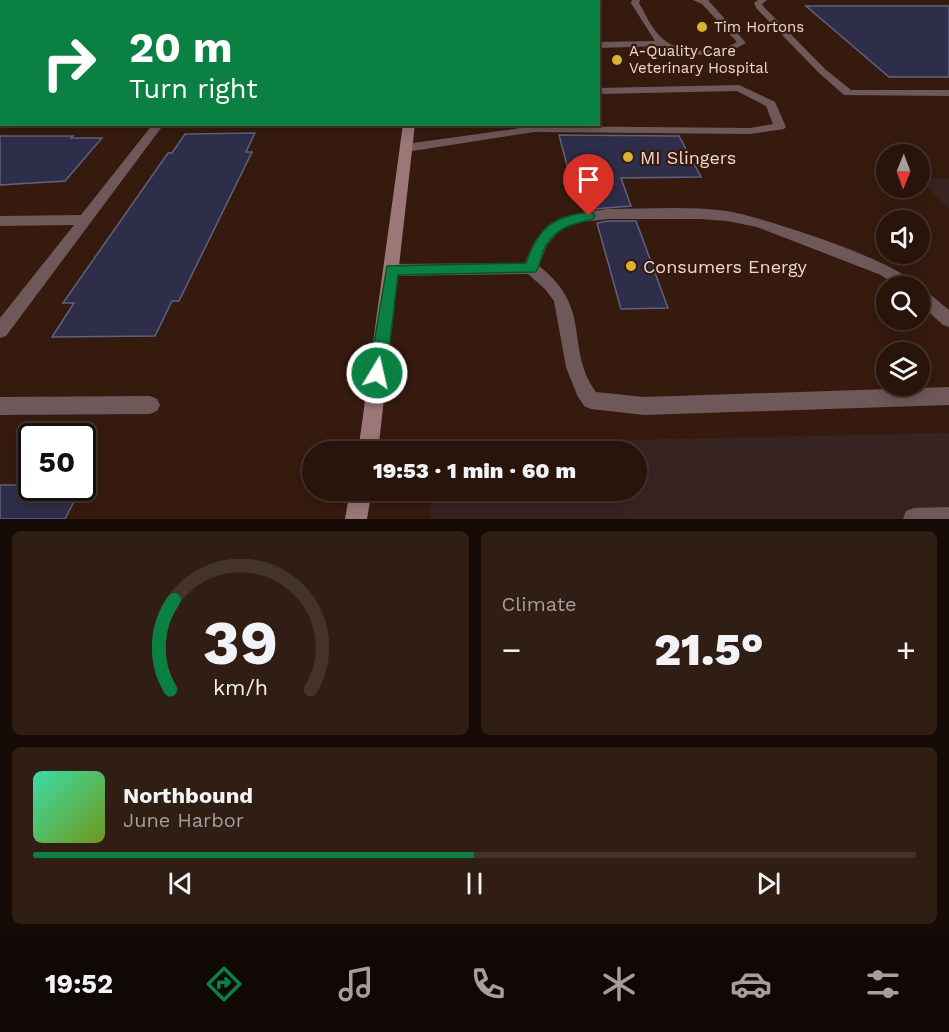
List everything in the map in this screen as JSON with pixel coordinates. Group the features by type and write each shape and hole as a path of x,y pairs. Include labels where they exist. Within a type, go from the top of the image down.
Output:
{"main road":[{"path":"369,441 409,126"},
{"path":"356,519 359,501"}],"lane":[{"path":"636,0 635,3 662,43"},
{"path":"600,45 662,43 679,49 704,52 736,48 741,43 705,2 697,0"},
{"path":"763,0 758,3 760,7 822,71 848,93 949,93"},
{"path":"406,148 534,129 750,131 780,127 771,104 739,88 600,91"},
{"path":"0,331 157,126"},
{"path":"531,268 540,243 557,225 570,219 608,214 700,213 760,223 886,271 893,276"},
{"path":"0,221 86,220"},
{"path":"392,270 531,268 548,280 564,305 574,366 581,388 591,400 644,406 949,396"},
{"path":"930,304 949,320"},
{"path":"0,406 150,405"},
{"path":"914,519 949,518"}],"shaded area":[{"path":"930,179 949,179 949,209 930,189"},
{"path":"949,433 949,519 430,519 431,501 647,501 647,441 574,441"}],"building":[{"path":"806,6 949,6 949,77 889,77"},
{"path":"255,133 246,152 252,152 179,301 172,301 155,336 52,337 74,303 63,303 168,153 172,153 185,134"},
{"name":"MI Slingers","path":"559,135 679,136 701,177 621,178 631,206 593,209 584,173 569,173"},
{"path":"0,136 102,138 65,181 0,185"},
{"name":"Consumers Energy","path":"636,221 668,308 621,309 597,223"},
{"path":"0,485 18,485 18,501 74,501 65,519 0,519"}],"place":[{"name":"Tim Hortons","path":"702,27"},
{"name":"A-Quality Care Veterinary Hospital","path":"617,60"},
{"name":"MI Slingers","path":"628,157"},
{"name":"Consumers Energy","path":"631,266"}],"route":[{"path":"377,373 392,270 531,268 540,243 557,225 570,219 589,216"}]}
